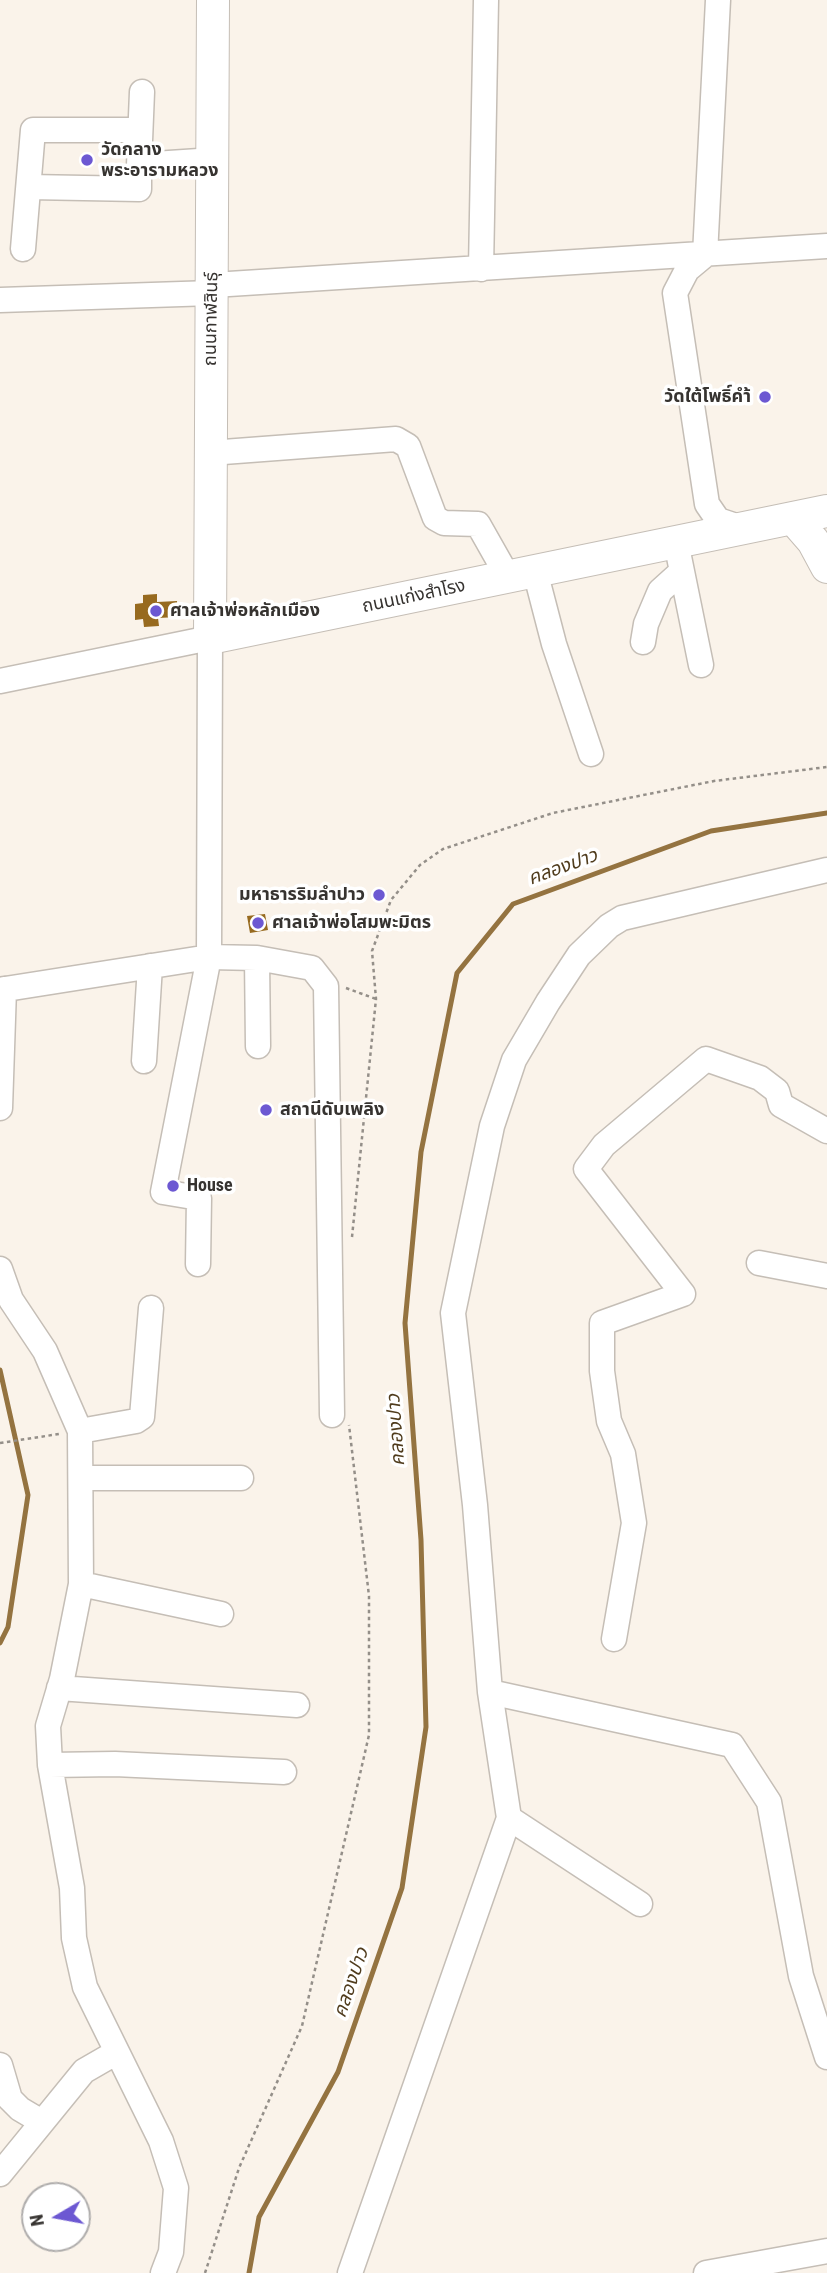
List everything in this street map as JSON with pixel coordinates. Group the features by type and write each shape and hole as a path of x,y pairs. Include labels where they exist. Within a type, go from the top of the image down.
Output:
{"main road":[{"name":"ถนนกาฬสินธุ์","path":"209,638 213,0"},
{"name":"ถนนแก่งสำโรง","path":"209,638 521,574 681,551 742,528 827,511"},
{"path":"793,518 813,541 827,567"}],"street":[{"path":"481,269 486,0"},
{"path":"675,293 687,270 705,255 718,0"},
{"path":"29,187 139,189 142,92"},
{"path":"23,249 33,130 140,130"},
{"path":"139,165 214,160"},
{"path":"0,300 213,289 827,246"},
{"path":"648,258 666,275 675,293 707,504 718,520 742,528"},
{"path":"210,453 396,439 408,446 435,518 444,523 478,524 521,574 554,644 591,754"},
{"path":"643,642 646,624 660,591 701,521 707,504"},
{"path":"681,551 701,664"},
{"path":"198,1264 200,1198 163,1192 209,957 209,638"},
{"name":"ถนนแก่งสำโรง","path":"0,681 209,638"},
{"path":"350,2273 509,1818 490,1692 475,1505 453,1313 492,1126 514,1060 579,955 609,926 622,918 827,870"},
{"path":"0,1108 2,989 209,957 257,958 312,968 326,986 341,1420"},
{"path":"257,958 258,1046"},
{"path":"144,1061 150,966"},
{"path":"614,1639 634,1523 623,1454 609,1420 602,1371 602,1323 683,1294 586,1169 604,1145 706,1059 760,1078 777,1091 781,1105 827,1131"},
{"path":"759,1263 827,1276"},
{"path":"0,1269 11,1300 45,1351 80,1431 81,1584 59,1688 48,1726 50,1765 72,1888 74,1938 85,1987 161,2141 176,2189 171,2252 163,2273"},
{"path":"80,1431 136,1422 142,1417 151,1308"},
{"path":"82,1478 241,1478"},
{"path":"81,1584 221,1614"},
{"path":"59,1688 297,1705"},
{"path":"490,1692 732,1745 769,1802 801,1976 827,2057"},
{"path":"50,1765 128,1764 285,1772"},
{"path":"509,1818 640,1904"},
{"path":"0,2174 84,2071 117,2052"},
{"path":"0,2065 10,2099 20,2109 42,2122"},
{"path":"699,2270 827,2252"}],"path":[{"path":"351,1243 376,999 372,951 391,900 420,866 443,849 553,813 714,781 827,768"},
{"path":"326,986 346,988 376,999"},
{"path":"205,2273 239,2168 302,2026 369,1735 369,1596 341,1420"},
{"path":"0,1443 80,1431"}],"building":[{"name":"ศาลเจ้าพ่อหลักเมือง","path":"157,594 157,602 177,601 178,617 158,618 159,626 144,627 143,619 135,620 135,604 143,603 143,595"},
{"name":"ศาลเจ้าพ่อโสมพะมิตร","path":"265,914 268,930 250,933 247,916"}],"waterway":[{"name":"คลองปาว","path":"249,2273 259,2217 338,2072 402,1888 426,1727 421,1540 405,1323 421,1152 457,973 513,904 711,831 827,813"},
{"name":"คลองปาว","path":"0,1370 28,1495 8,1627 0,1643"}],"place":[{"name":"วัดกลาง พระอารามหลวง","path":"87,160"},
{"name":"วัดใต้โพธิ์คำ้","path":"765,397"},
{"name":"ศาลเจ้าพ่อหลักเมือง","path":"156,611"},
{"name":"มหาธารริมลำปาว","path":"379,895"},
{"name":"ศาลเจ้าพ่อโสมพะมิตร","path":"258,923"},
{"name":"สถานีดับเพลิง","path":"266,1110"},
{"name":"House","path":"173,1186"}]}
